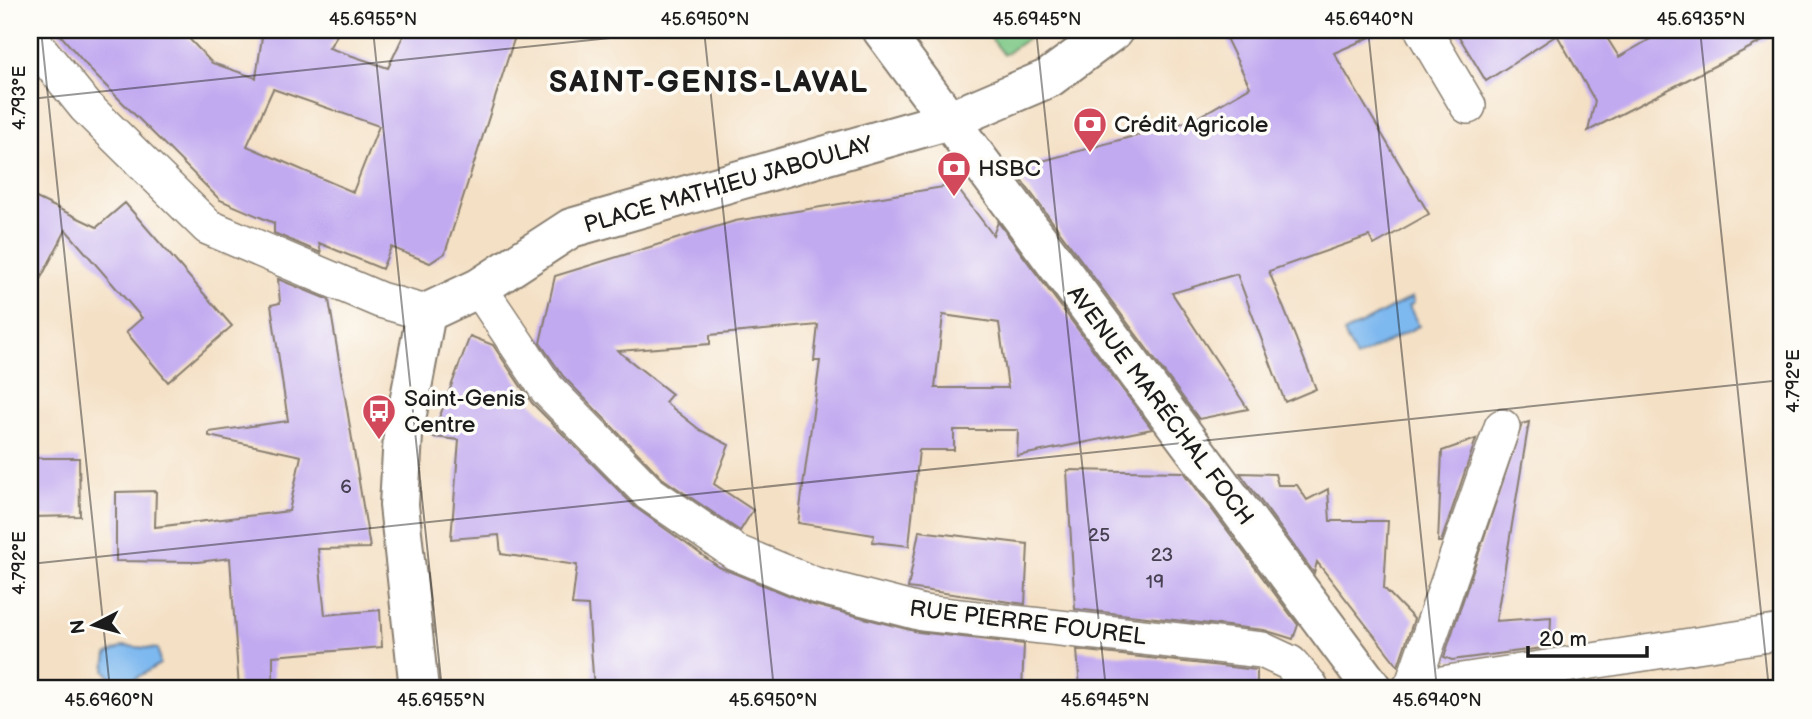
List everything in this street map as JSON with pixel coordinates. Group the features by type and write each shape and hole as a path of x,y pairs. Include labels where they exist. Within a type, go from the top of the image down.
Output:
{"main road":[{"name":"AVENUE MARÉCHAL FOCH","path":"882,30 1373,689"},
{"name":"PLACE MATHIEU JABOULAY","path":"426,313 479,288 571,228 950,120 1049,78 1114,30"},
{"path":"419,689 399,505 402,435 426,313"}],"street":[{"path":"1423,30 1468,106"},
{"path":"30,38 86,107 208,226 380,300 426,313"},
{"name":"RUE PIERRE FOUREL","path":"479,288 547,388 603,446 649,493 735,552 815,585 923,613 1262,650 1290,663 1309,687 1338,644"},
{"path":"1502,427 1410,688 1782,632"}],"green space":[{"path":"985,30 1040,30 1004,55"}],"water":[{"path":"1412,297 1414,303 1409,306 1419,326 1356,358 1344,333"},
{"path":"124,646 158,649 160,664 131,681 112,679 105,670 107,654"}],"building":[{"path":"56,30 181,30 212,63 256,78 263,30 340,30 329,48 388,68 406,30 517,30 445,253 430,263 391,247 382,269 319,243 321,253 274,233 274,223 220,200 95,75","holes":["273,89 379,126 353,192 247,146"]},
{"path":"1222,30 1386,30 1334,53 1429,214 1374,245 1369,236 1269,271 1316,389 1285,402 1237,274 1172,293 1248,409 1199,419 1017,174 1020,167 1193,120 1250,87"},
{"path":"1455,30 1602,30 1619,57 1666,30 1782,31 1588,131 1595,101 1557,35 1486,81"},
{"path":"955,185 993,235 998,222 1152,429 1017,456 1018,430 954,430 954,450 919,450 909,546 873,542 874,535 798,523 820,361 814,361 818,325 710,335 710,344 618,351 672,394 665,402 700,430 729,445 714,484 753,510 740,531 662,478 563,376 540,343 555,276 735,221","holes":["943,315 999,323 1008,388 935,388"]},
{"path":"30,195 97,227 125,203 232,326 168,382 126,332 142,318 66,230 30,299"},
{"path":"278,279 329,300 370,548 318,549 325,615 380,610 382,647 273,656 273,689 239,689 230,558 198,562 116,561 116,492 156,491 155,527 289,511 301,456 209,436 209,432 288,421 271,305 280,303"},
{"path":"470,336 493,345 532,403 635,507 719,567 810,604 918,632 1024,644 1022,689 594,689 588,606 572,605 577,565 501,554 499,535 451,539 459,440 432,437"},
{"path":"1529,422 1496,621 1551,617 1550,647 1452,660 1444,657 1522,424"},
{"path":"1476,439 1441,542 1438,542 1442,451"},
{"path":"30,458 79,458 80,516 30,517"},
{"path":"1067,470 1184,472 1298,625 1293,639 1264,630 1075,609"},
{"path":"1240,473 1275,474 1278,485 1297,485 1307,500 1328,489 1330,521 1388,521 1384,588 1414,619 1398,666 1317,562 1314,573"},
{"path":"919,531 1028,544 1025,604 908,588"},
{"path":"1077,650 1257,670 1257,689 1080,689"}],"place":[{"name":"Crédit Agricole","path":"1090,154"},
{"name":"HSBC","path":"954,198"},
{"name":"Saint-Genis Centre","path":"379,441"}],"district":[{"name":"SAINT-GENIS-LAVAL","path":"709,82"}]}
